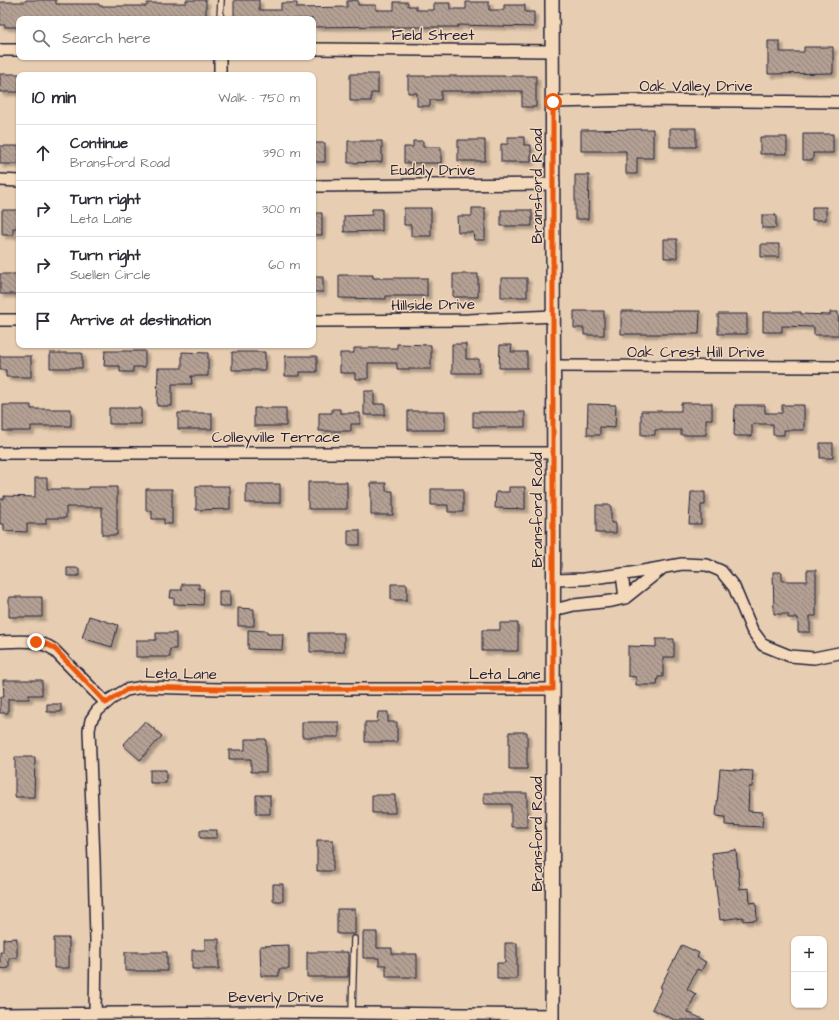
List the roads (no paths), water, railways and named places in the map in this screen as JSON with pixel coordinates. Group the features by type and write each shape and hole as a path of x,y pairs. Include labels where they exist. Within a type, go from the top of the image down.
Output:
{"street":[{"name":"Bransford Road","path":"552,0 554,184 552,1017"},
{"name":"Field Street","path":"316,49 552,51"},
{"path":"0,50 16,50"},
{"path":"220,60 220,72"},
{"name":"Oak Valley Drive","path":"553,102 637,100 839,102"},
{"path":"0,180 16,181"},
{"name":"Eudaly Drive","path":"316,186 554,184"},
{"name":"Hillside Drive","path":"316,321 468,320 554,316"},
{"path":"0,320 16,320"},
{"name":"Oak Crest Hill Drive","path":"553,366 839,367"},
{"name":"Colleyville Terrace","path":"0,453 553,453"},
{"path":"554,580 584,579 682,564 706,564 721,571 734,587 752,630 763,645 790,656 814,658 839,653"},
{"path":"554,610 574,605 612,601 625,598 666,566"},
{"path":"622,574 625,598"},
{"path":"0,642 36,642 46,644 54,648 106,703"},
{"name":"Leta Lane","path":"94,1014 96,940 89,730 91,720 97,711 106,703 126,690 143,687 218,689 553,689"},
{"name":"Beverly Drive","path":"0,1014 258,1012 552,1017"}],"lane":[{"path":"220,16 221,0"},
{"path":"352,1013 354,939"}]}
